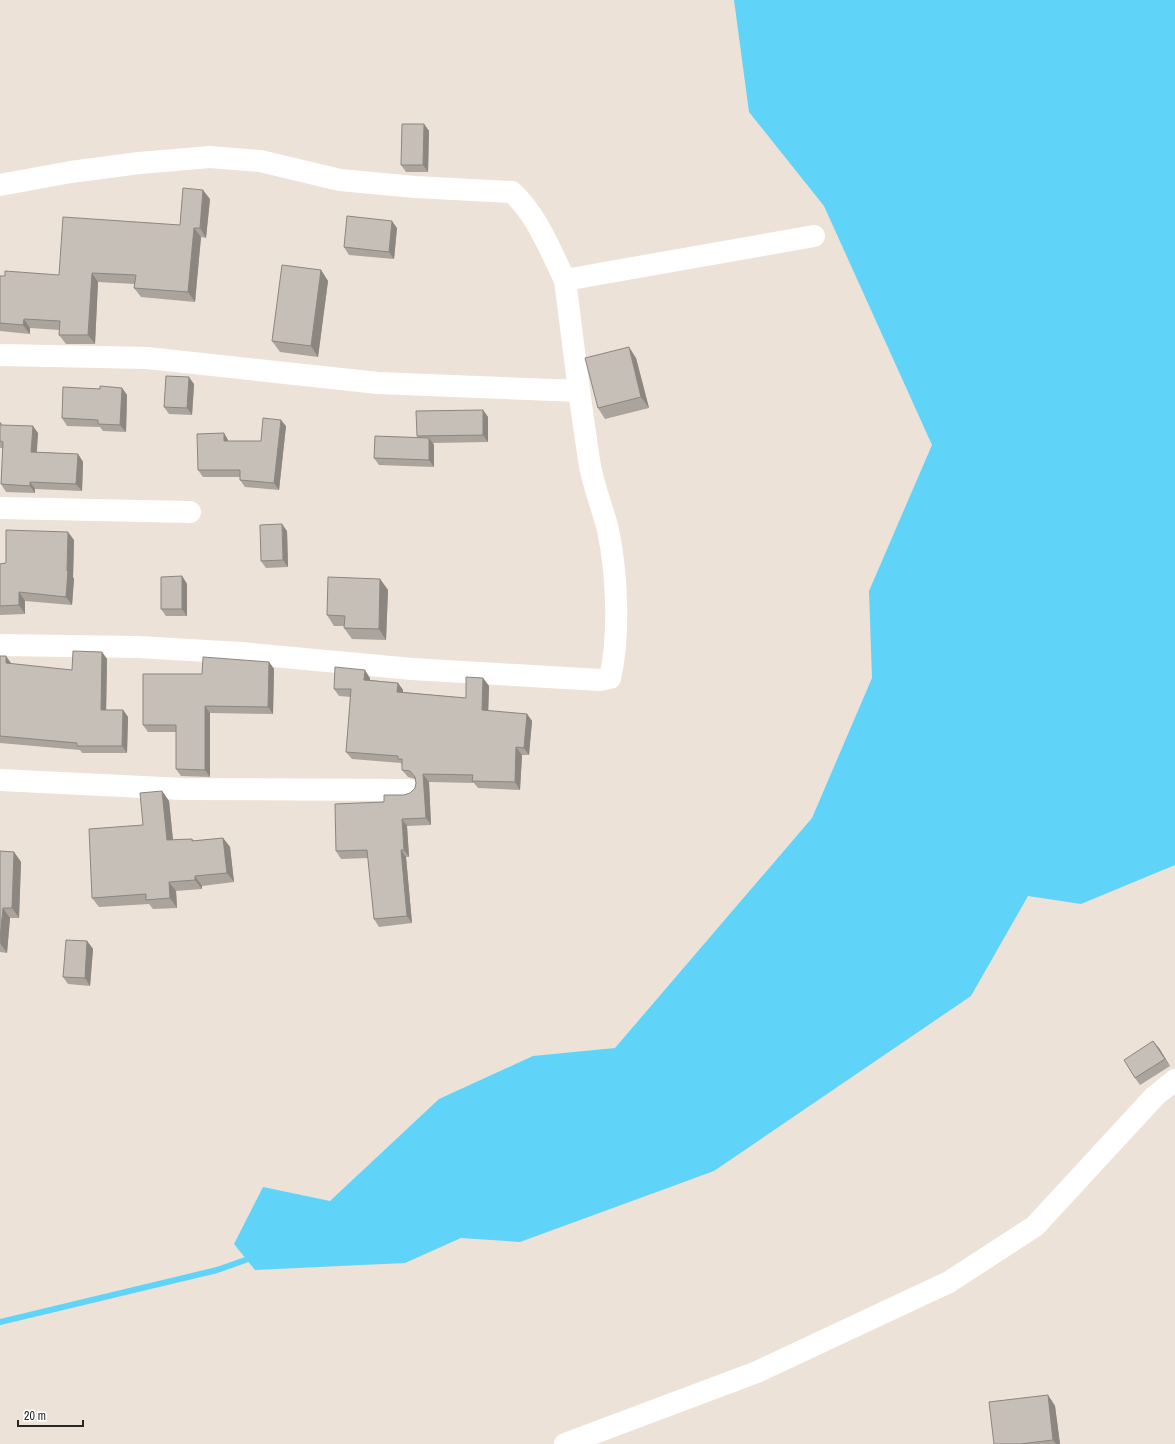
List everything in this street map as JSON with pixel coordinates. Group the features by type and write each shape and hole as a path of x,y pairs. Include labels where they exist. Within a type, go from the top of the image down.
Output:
{"street":[{"path":"0,185 71,172 139,163 210,157 260,161 340,180 415,187 512,192 523,202 565,280 591,468 608,530 615,573 616,630 613,666 610,678 600,680 412,669 241,653 138,647 0,645"},
{"path":"565,280 814,236"},
{"path":"0,355 147,358 378,384 580,391"},
{"path":"0,508 190,512"},
{"path":"0,780 183,789 409,790"},
{"path":"565,1444 757,1372 949,1282 1034,1226 1155,1096 1175,1080"}],"water":[{"path":"734,0 1175,0 1175,865 1081,904 1028,896 971,996 714,1171 520,1242 461,1238 405,1263 255,1270 234,1244 263,1187 330,1201 439,1099 533,1056 615,1048 812,818 872,678 869,591 932,445 824,206 749,112"}],"building":[{"path":"402,124 424,124 423,165 401,165"},
{"path":"183,188 203,190 200,228 194,228 188,292 134,288 136,275 92,273 88,335 59,335 60,321 24,319 23,325 0,323 0,276 5,276 5,271 59,275 63,217 180,225"},
{"path":"347,216 392,221 389,252 344,247"},
{"path":"282,265 321,270 311,346 272,341"},
{"path":"629,347 641,397 598,408 585,358"},
{"path":"166,376 189,377 187,408 164,407"},
{"path":"100,386 122,388 120,425 98,424 98,420 62,418 63,387 100,389"},
{"path":"483,410 483,435 417,436 416,411"},
{"path":"263,418 281,420 274,483 240,480 240,470 198,470 197,434 224,433 224,441 261,441"},
{"path":"0,423 1,425 33,426 31,452 78,454 76,484 30,482 30,486 1,484 3,442 0,441"},
{"path":"375,436 429,438 429,460 374,458"},
{"path":"282,524 283,560 261,561 260,525"},
{"path":"6,530 68,532 66,597 19,592 19,605 0,606 0,564 6,563"},
{"path":"182,576 182,609 161,609 161,577"},
{"path":"328,577 380,579 379,629 344,628 345,616 327,615"},
{"path":"73,651 102,652 101,710 123,710 122,746 77,746 77,743 0,736 0,656 6,656 6,663 72,670"},
{"path":"203,657 269,662 268,707 205,706 205,770 176,769 176,725 143,725 143,674 202,674"},
{"path":"335,667 365,670 364,680 398,683 397,692 466,698 466,677 483,678 482,710 527,714 524,748 516,747 515,782 472,781 473,775 423,774 426,818 402,819 404,850 401,850 407,916 374,919 367,850 336,851 335,804 384,802 384,795 404,795 410,793 415,788 416,783 415,777 410,771 402,770 402,759 398,759 398,756 346,752 351,689 334,689"},
{"path":"162,791 167,840 192,839 192,841 223,838 227,873 195,876 195,880 169,882 170,898 146,900 146,894 92,898 89,829 143,825 140,793"},
{"path":"0,851 14,852 12,908 3,908 0,939"},
{"path":"66,940 87,941 85,978 63,977"},
{"path":"1153,1041 1165,1059 1135,1078 1124,1060"},
{"path":"1048,1395 1053,1440 1020,1444 994,1444 989,1402"}],"waterway":[{"path":"0,1322 217,1270 254,1257"}]}
